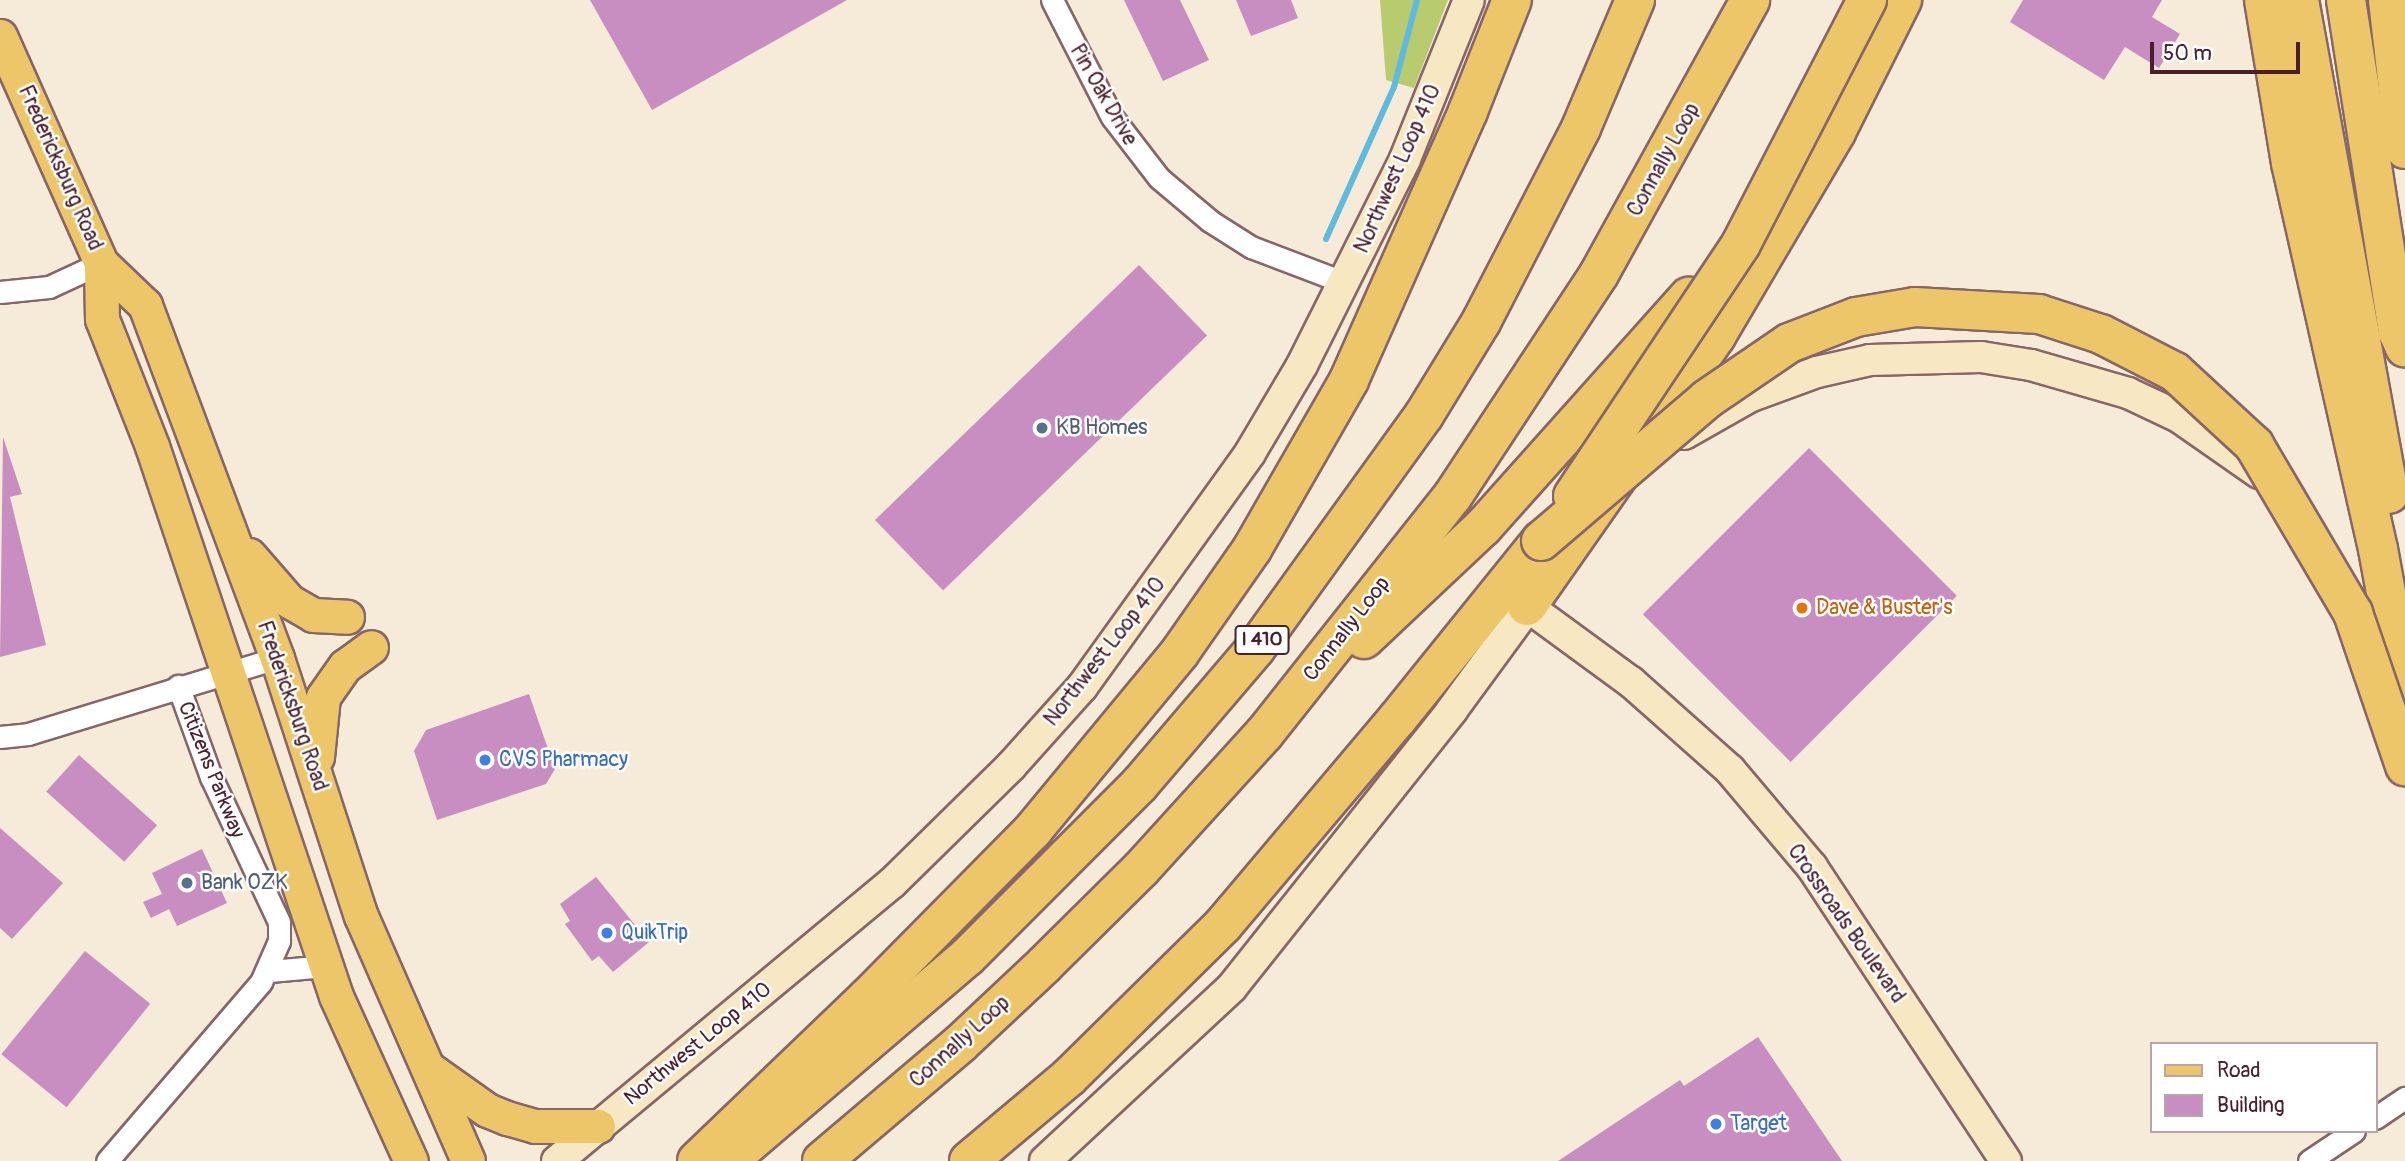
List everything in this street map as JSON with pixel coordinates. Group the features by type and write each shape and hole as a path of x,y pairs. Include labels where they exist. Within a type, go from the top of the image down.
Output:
{"highway":[{"name":"I 410","path":"728,1161 967,957 1139,785 1256,648 1424,415 1481,322 1581,128 1635,0"},
{"name":"Connally Loop","path":"822,1161 961,1043 1054,955 1142,869 1264,734 1452,497 1599,274 1751,0"},
{"path":"969,1161 1069,1077 1223,925 1398,718 1541,541 1741,244 1867,0"},
{"path":"1264,734 1483,527 1728,251 1803,142 1884,0"},
{"path":"1527,606 1716,336 1836,131 1902,0"},
{"path":"2264,0 2291,163 2378,549 2403,685 2404,732"},
{"path":"2299,0 2405,580"},
{"path":"2346,0 2398,332 2405,348"},
{"path":"2388,0 2405,149"},
{"path":"697,1161 868,997 1034,830 1180,652 1252,549 1349,380 1381,312 1509,11"},
{"path":"1541,541 1707,400 1789,343 1856,317 1915,307 2039,314 2101,334 2175,372 2254,445 2353,613 2405,766"}],"main road":[{"name":"Northwest Loop 410","path":"556,1161 892,883 1011,766 1082,687 1250,453 1346,283 1405,159 1469,0"},
{"name":"Fredericksburg Road","path":"0,36 101,263 145,305 277,658 362,916 468,1161"},
{"name":"Fredericksburg Road","path":"101,263 102,319 156,457 326,966 411,1161"},
{"path":"1045,1161 1232,987 1452,710 1527,606 1622,489 1685,434 1749,397 1817,372 1870,360 1981,357 2031,365 2128,393 2203,431 2266,478 2308,523 2348,589 2404,732"},
{"path":"232,532 289,601 313,615 347,617"},
{"name":"Crossroads Boulevard","path":"1527,606 1631,682 1730,770 1812,867 2006,1161"},
{"path":"317,780 317,725 323,697 345,666 370,647"},
{"path":"426,1067 487,1110 507,1118 535,1126 598,1125"}],"street":[{"name":"Pin Oak Drive","path":"1052,0 1112,117 1159,178 1210,221 1251,247 1346,283"},
{"path":"0,292 49,287 101,263"},
{"path":"0,737 28,734 228,670 277,658"},
{"name":"Citizens Parkway","path":"107,1161 269,971 279,922 216,788 178,686"},
{"path":"0,752 28,734"},
{"path":"269,971 326,966"},
{"path":"2377,1117 2405,1098"},
{"path":"2309,1161 2351,1133"}],"green space":[{"path":"1380,0 1448,0 1414,88 1386,80"}],"building":[{"path":"590,0 847,0 652,110"},
{"path":"1124,0 1180,0 1209,60 1163,81"},
{"path":"1236,0 1291,0 1298,18 1251,36"},
{"path":"2023,0 2162,0 2152,17 2180,34 2159,68 2125,47 2104,80 2010,22"},
{"name":"KB Homes","path":"1139,265 1207,335 943,590 875,520"},
{"path":"3,437 22,494 10,497 46,645 0,657"},
{"name":"Dave & Buster's","path":"1809,448 1957,596 1791,762 1643,614"},
{"name":"CVS Pharmacy","path":"529,694 555,769 546,784 437,820 414,751 426,730"},
{"path":"79,755 157,825 124,862 46,791"},
{"path":"0,828 63,883 12,939 0,928"},
{"name":"Bank OZK","path":"202,849 227,903 177,926 169,909 151,918 143,902 162,894 152,873"},
{"name":"QuikTrip","path":"596,877 649,942 613,972 599,956 592,961 565,924 570,921 560,904"},
{"path":"85,951 150,1004 67,1107 1,1054"},
{"name":"Target","path":"1758,1037 1842,1161 1558,1161 1680,1080 1684,1086"}],"waterway":[{"path":"1326,239 1394,87 1417,0"}],"place":[{"name":"KB Homes","path":"1042,428"},
{"name":"Dave & Buster's","path":"1802,608"},
{"name":"CVS Pharmacy","path":"485,760"},
{"name":"Bank OZK","path":"187,883"},
{"name":"QuikTrip","path":"607,933"},
{"name":"Target","path":"1716,1124"}]}
